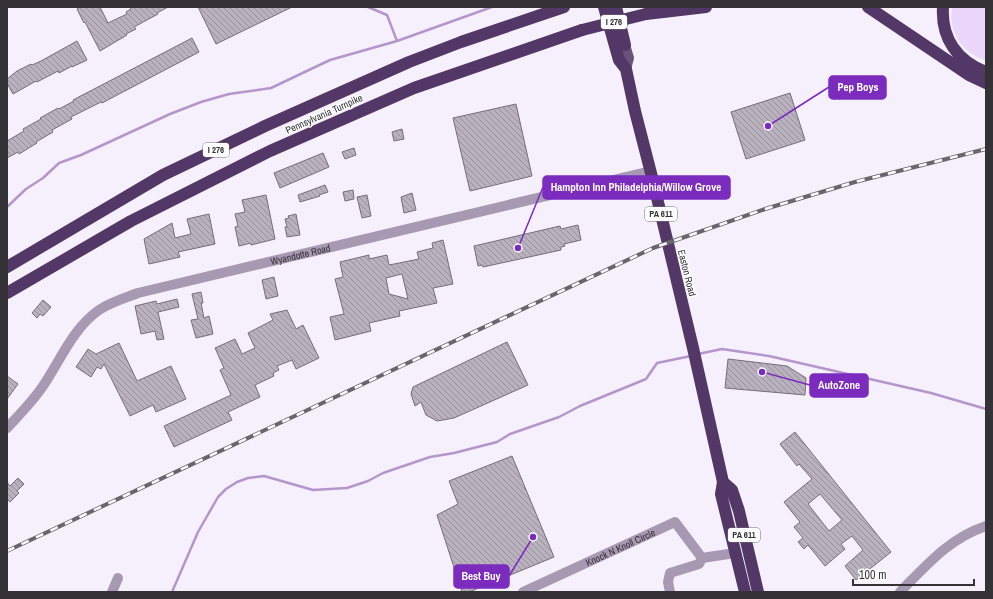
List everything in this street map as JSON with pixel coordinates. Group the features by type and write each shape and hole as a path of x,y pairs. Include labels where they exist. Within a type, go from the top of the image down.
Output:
{"highway":[{"name":"Pennsylvania Turnpike","path":"7,267 163,175 265,126 409,62 461,42 564,7"},
{"name":"Easton Road","path":"604,7 618,60 626,69 635,111 651,171 724,482 721,494 745,592"},
{"name":"Easton Road","path":"616,7 625,45"},
{"name":"Pennsylvania Turnpike","path":"7,293 131,221 270,151 414,88 582,30 672,7"},
{"path":"646,14 706,7"},
{"path":"868,7 969,75 986,83"},
{"path":"943,7 942,18 944,29 950,43 965,60 976,68 986,72"},
{"name":"Easton Road","path":"724,482 732,490 739,511 758,592"}],"main road":[{"name":"Easton Road","path":"625,45 629,58 626,69"}],"street":[{"name":"Wyandotte Road","path":"7,428 42,388 72,339 84,324 98,311 116,301 138,293 651,171"},
{"name":"Knock N Knoll Circle","path":"523,592 675,522 702,558"},
{"path":"900,592 935,558 959,538 986,526"},
{"path":"670,592 668,582 670,573 699,564 702,558 735,553"},
{"path":"112,592 118,578"}],"shaded area":[{"path":"952,7 986,7 986,61 970,52 958,40 952,25"}],"building":[{"path":"80,7 100,7 108,23 127,14 126,12 131,9 130,7 168,7 134,27 136,29 100,51 77,9"},
{"path":"198,7 292,7 216,44"},
{"path":"192,38 199,52 102,103 101,102 71,117 72,119 52,130 53,132 36,142 37,143 19,154 18,152 7,158 7,141 24,131 23,129 58,108 59,109 74,101 73,100"},
{"path":"77,41 87,60 59,73 58,71 37,82 36,81 13,94 7,83 7,79 17,71 41,61"},
{"path":"790,93 805,140 746,159 731,112"},
{"path":"516,104 532,176 470,191 453,118"},
{"path":"402,129 404,139 394,141 392,132"},
{"path":"354,148 356,155 345,159 342,152"},
{"path":"323,153 329,167 280,188 274,173"},
{"path":"325,185 328,192 300,202 298,195"},
{"path":"353,190 354,199 345,201 343,192"},
{"path":"412,193 416,210 404,213 401,197"},
{"path":"266,195 275,239 251,245 251,243 239,246 235,227 238,226 235,214 245,212 242,200"},
{"path":"367,195 371,216 362,218 357,197"},
{"path":"209,214 215,244 178,252 180,257 149,264 144,239 172,223 175,238 191,234 187,219"},
{"path":"296,214 300,235 287,237 285,219 289,218 288,216"},
{"path":"578,225 581,240 564,244 565,246 561,247 561,250 483,267 482,265 478,266 474,246 560,226 561,229"},
{"path":"443,240 453,284 433,288 437,303 399,311 400,316 369,323 371,331 335,340 330,317 344,314 335,279 343,277 340,262 369,255 369,259 387,255 389,265 419,259 417,252 433,248 432,243","holes":["402,274 408,299 389,294 386,278"]},
{"path":"274,277 278,296 266,299 262,280"},
{"path":"201,292 203,303 201,303 204,318 209,316 213,334 196,338 191,320 198,319 192,294"},
{"path":"177,299 179,307 158,312 164,339 157,340 155,331 141,334 135,306 156,301 157,304"},
{"path":"43,300 51,307 43,316 40,314 37,318 32,313"},
{"path":"287,310 296,329 303,325 319,358 296,369 292,360 277,366 279,370 273,373 274,376 255,385 260,397 228,412 232,420 174,447 164,426 231,395 220,370 224,368 215,348 235,339 242,354 255,348 248,333 273,320 270,314"},
{"path":"507,342 528,385 454,418 437,421 426,415 421,402 415,406 411,394 413,387"},
{"path":"119,343 137,381 171,366 186,399 156,412 153,405 130,416 104,364 101,369 97,367 91,377 76,367 88,349 96,354"},
{"path":"728,359 787,366 806,378 805,395 725,388"},
{"path":"7,376 18,384 7,399"},
{"path":"795,432 891,552 856,580 845,566 863,550 852,536 841,544 845,549 825,566 808,545 804,549 798,542 803,538 794,527 800,522 784,502 812,479 799,464 797,466 780,444","holes":["820,494 842,520 829,531 808,504"]},
{"path":"512,456 554,557 469,592 462,592 437,515 458,504 449,481"},
{"path":"18,478 24,484 17,491 19,493 10,502 7,499 7,482 10,486"}],"waterway":[{"path":"368,7 387,15 397,41"},
{"path":"7,207 26,189 43,178 59,163 81,155 170,114 201,102 229,94 271,88 330,60 397,41 492,7"},
{"path":"698,354 722,349 769,356 931,393 986,409"},
{"path":"172,592 198,532 218,497 226,489 237,482 248,478 264,476 313,490 347,488 368,481 383,473 430,457 454,453 497,442 510,434 559,417 580,406 646,379 657,363 691,356"}],"railway":[{"path":"7,551 653,248 765,209 855,182 986,149"}],"place":[{"name":"Pep Boys","path":"768,126"},
{"name":"Hampton Inn Philadelphia/Willow Grove","path":"518,248"},
{"name":"AutoZone","path":"762,372"},
{"name":"Best Buy","path":"533,537"}]}
